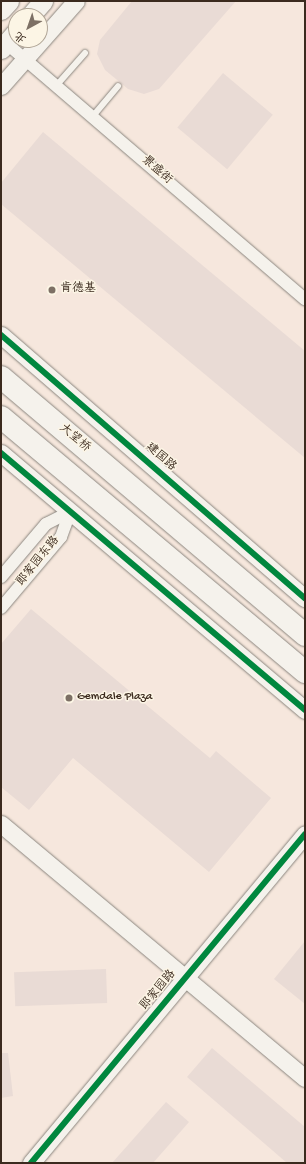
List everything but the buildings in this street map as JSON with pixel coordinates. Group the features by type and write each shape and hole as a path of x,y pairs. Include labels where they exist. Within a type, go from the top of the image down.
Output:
{"highway":[{"name":"大望桥","path":"1,377 305,635"},
{"path":"1,417 126,524 305,672"}],"main road":[{"path":"1,10 9,1"}],"street":[{"path":"1,86 76,1"},
{"name":"景盛街","path":"14,48 56,86 305,298"},
{"name":"建国路","path":"1,335 305,598"},
{"path":"1,453 305,710"},
{"name":"郎家园东路","path":"1,577 46,524 70,512"},
{"name":"郎家园东路","path":"1,608 61,537 70,512"},
{"path":"1,824 305,1078"},
{"name":"郎家园路","path":"31,1163 305,834"}],"lane":[{"path":"56,86 85,53"},
{"path":"92,116 118,86"}],"shaded area":[{"path":"14,1 305,1 305,1163 1,1163 1,17 8,8 8,48 48,48 48,8 8,8"}],"cycle path":[{"path":"1,335 305,598"},
{"path":"1,453 305,710"},
{"path":"31,1163 305,834"}],"place":[{"name":"肯德基","path":"52,290"},
{"name":"Gemdale Plaza","path":"69,698"}]}
